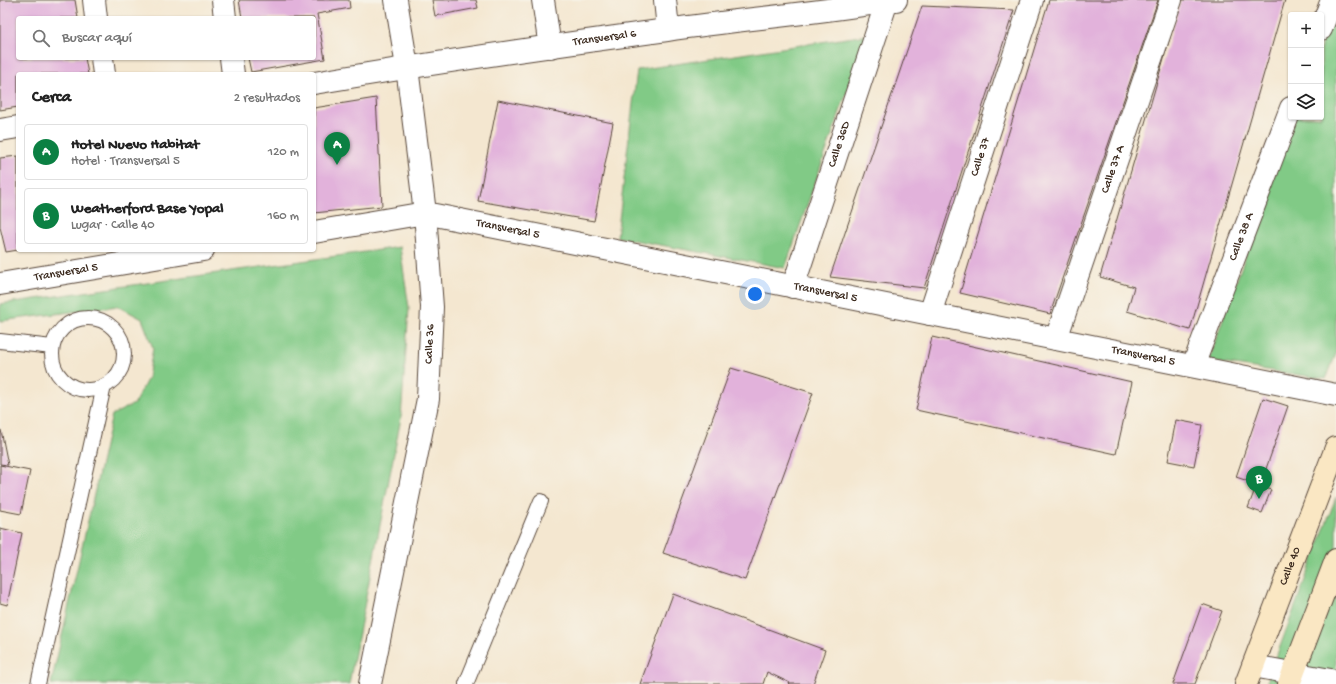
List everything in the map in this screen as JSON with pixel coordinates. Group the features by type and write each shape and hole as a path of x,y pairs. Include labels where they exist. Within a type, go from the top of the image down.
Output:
{"main road":[{"name":"Calle 40","path":"1249,675 1336,448"},
{"path":"1291,678 1336,560"}],"street":[{"path":"94,0 96,16"},
{"path":"223,0 226,16"},
{"name":"Calle 36","path":"370,684 428,399 432,308 425,213 407,67 396,0"},
{"path":"543,0 550,47"},
{"path":"665,0 668,30"},
{"name":"Calle 37","path":"930,314 1032,0"},
{"name":"Calle 37 A","path":"1056,339 1171,0"},
{"path":"1324,21 1332,0"},
{"name":"Transversal 6","path":"316,83 407,67 668,30 796,7 891,1"},
{"name":"Calle 36D","path":"793,287 891,1"},
{"path":"102,60 104,72"},
{"path":"231,60 233,72"},
{"name":"Calle 38 A","path":"1193,366 1288,116"},
{"path":"0,130 16,127"},
{"name":"Transversal 5","path":"316,232 425,213 1336,395"},
{"name":"Transversal 5","path":"0,284 191,252"},
{"path":"1249,675 1336,681"}],"lane":[{"path":"83,318 94,318 105,322 114,328 121,338 124,348 124,360 120,371 113,380 104,386 93,390 81,390 71,386 62,379 55,370 52,359 52,347 62,327 72,321 83,318"},
{"path":"0,341 52,347"},
{"path":"38,684 104,386"},
{"path":"466,684 541,500"}],"green space":[{"path":"1336,3 1336,354 1326,379 1208,361 1294,120 1324,120 1324,37"},
{"path":"867,35 785,268 617,237 637,70"},
{"path":"400,247 409,308 401,418 349,684 51,684 112,415 134,404 148,378 153,348 142,319 118,306 0,321 0,304"},
{"path":"1336,497 1336,684 1266,684"}],"building":[{"path":"0,0 75,0 78,16 16,16 16,60 85,60 88,72 16,72 16,107 0,110"},
{"path":"239,0 349,0 350,8 317,14 325,59 251,72 248,60 316,60 316,16 242,16"},
{"path":"432,0 476,0 478,8 435,16"},
{"path":"1049,0 1158,0 1050,314 960,293"},
{"path":"1181,0 1285,0 1190,330 1127,311 1134,287 1100,277"},
{"path":"922,6 1014,10 924,288 830,277"},
{"path":"376,98 382,206 316,213 316,108"},
{"path":"498,100 613,123 594,221 478,201"},
{"path":"16,156 16,250 6,252 0,227 0,158"},
{"path":"932,337 1132,382 1116,454 916,410"},
{"path":"731,368 813,393 745,580 663,553"},
{"path":"1263,398 1288,406 1260,486 1271,490 1262,513 1248,508 1257,484 1236,477"},
{"path":"1176,420 1202,425 1194,466 1168,461"},
{"path":"1,430 8,465 0,464"},
{"path":"0,465 30,471 21,514 0,510"},
{"path":"0,528 22,533 7,605 0,603"},
{"path":"673,594 825,650 813,684 789,684 790,683 767,672 763,684 640,684"},
{"path":"1202,604 1222,611 1195,684 1173,684"}],"place":[{"name":"Hotel Nuevo Habitat","path":"337,165"},
{"name":"Weatherford Base Yopal","path":"1259,499"}]}
